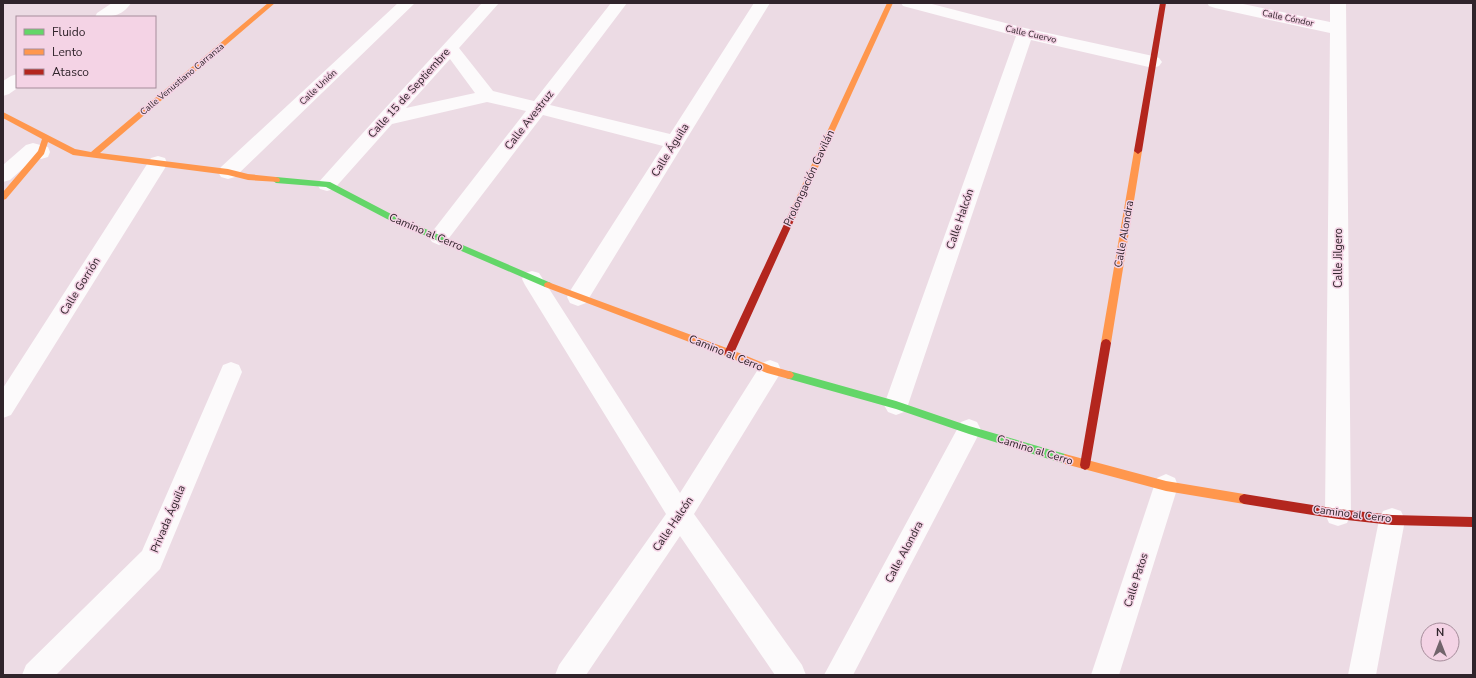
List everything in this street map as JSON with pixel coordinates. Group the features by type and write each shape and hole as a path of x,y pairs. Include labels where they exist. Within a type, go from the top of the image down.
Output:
{"main road":[{"name":"Calle Venustiano Carranza","path":"92,155 272,3"},
{"name":"Prolongación Gavilán","path":"728,353 890,3"},
{"name":"Calle Alondra","path":"1085,465 1164,3"},
{"name":"Camino al Cerro","path":"3,115 43,145 73,152 228,172 248,176 326,184 390,217 439,237 532,279 770,370 896,405 969,430 1085,465 1166,486 1338,514 1392,520 1473,522"},
{"path":"3,197 43,145"}],"street":[{"path":"105,16 123,3"},
{"name":"Calle Unión","path":"228,172 407,3"},
{"name":"Calle 15 de Septiembre","path":"326,184 491,3"},
{"name":"Calle Avestruz","path":"439,237 619,3"},
{"name":"Calle Águila","path":"578,296 762,3"},
{"name":"Calle Cuervo","path":"909,3 1025,33 1153,62"},
{"name":"Calle Cóndor","path":"1215,3 1338,29"},
{"name":"Calle Jilgero","path":"1338,3 1338,514"},
{"name":"Calle Halcón","path":"896,405 1025,33"},
{"path":"450,48 487,96"},
{"path":"3,90 16,81"},
{"path":"385,119 487,96 675,142"},
{"path":"3,175 33,150 43,145"},
{"name":"Calle Gorrión","path":"3,408 158,163"},
{"path":"532,279 680,515 792,675"},
{"name":"Calle Halcón","path":"569,675 680,515 770,370"},
{"name":"Privada Águila","path":"36,675 151,560 231,372"},
{"name":"Calle Alondra","path":"838,675 969,430"},
{"name":"Calle Patos","path":"1105,675 1166,486"},
{"path":"1362,675 1392,520"}],"traffic: fast":[{"path":"276,180 327,184 390,217 548,285"},
{"path":"789,375 896,405 969,430 1065,459"}],"traffic: slow":[{"path":"92,155 272,3"},
{"path":"796,207 890,3"},
{"path":"3,115 73,152 228,172 248,177 276,180"},
{"path":"3,197 41,152 46,138"},
{"path":"1106,343 1138,151"},
{"path":"548,285 729,353 770,370 789,375"},
{"path":"1065,459 1166,486 1244,499"}],"traffic: jam":[{"path":"1138,151 1163,3"},
{"path":"729,353 796,207"},
{"path":"1085,465 1106,343"},
{"path":"1244,499 1338,514 1392,520 1473,522"}]}
